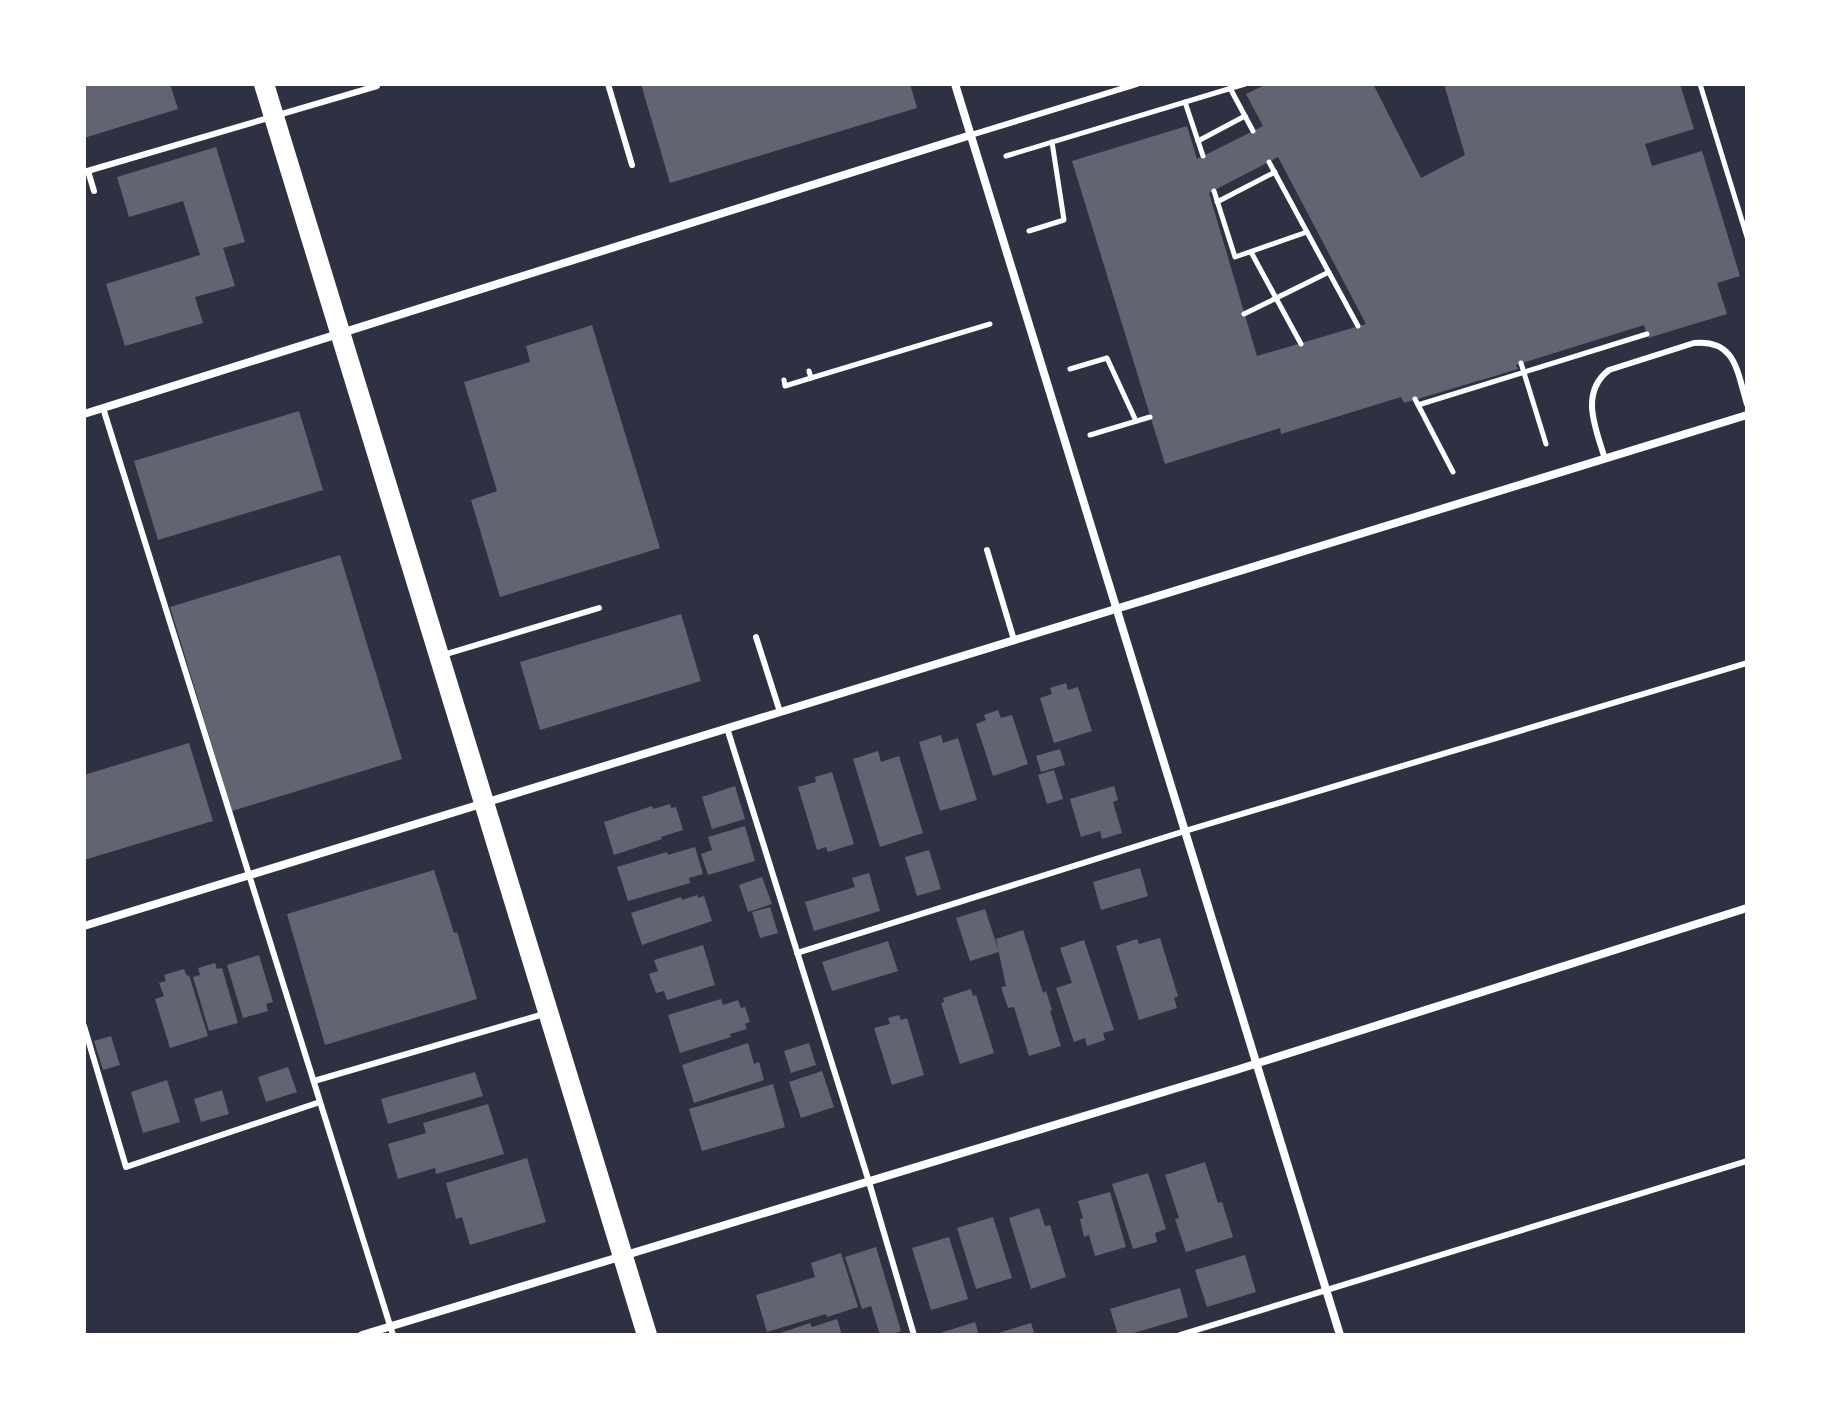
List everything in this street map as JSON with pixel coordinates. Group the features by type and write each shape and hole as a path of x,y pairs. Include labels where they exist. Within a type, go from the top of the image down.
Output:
{"main road":[{"path":"264,84 647,1335"}],"street":[{"path":"955,84 1340,1335"},
{"path":"84,414 971,135"},
{"path":"84,926 1747,415"},
{"path":"362,1335 392,1331 623,1257 1257,1064 1747,908"}],"lane":[{"path":"608,84 632,165"},
{"path":"971,135 1137,84"},
{"path":"94,191 86,172 377,86"},
{"path":"1605,459 1592,407 1593,390 1609,370 1694,343 1708,342 1720,346 1731,356 1747,404"},
{"path":"103,408 392,1331"},
{"path":"987,550 1014,640"},
{"path":"439,656 599,608"},
{"path":"756,637 780,712"},
{"path":"797,953 1185,831 1747,663"},
{"path":"727,728 914,1335"},
{"path":"314,1081 548,1013"},
{"path":"84,1026 126,1167 320,1102"},
{"path":"1180,1335 1747,1161"}],"path":[{"path":"1006,156 1245,84"},
{"path":"1700,84 1747,237"},
{"path":"1230,88 1253,131"},
{"path":"1185,102 1203,156"},
{"path":"1198,141 1245,116"},
{"path":"1029,231 1064,220 1052,142"},
{"path":"1269,162 1358,326"},
{"path":"1217,202 1275,172"},
{"path":"1214,191 1235,257 1307,232"},
{"path":"1251,252 1301,344"},
{"path":"1244,314 1329,272"},
{"path":"784,380 785,386 810,375 990,324"},
{"path":"1453,472 1416,402 1647,334"},
{"path":"1070,369 1107,358 1136,421"},
{"path":"1521,363 1546,444"},
{"path":"1090,435 1150,417"}],"building":[{"path":"84,84 170,84 178,109 84,138"},
{"path":"641,84 910,84 917,108 670,183"},
{"path":"1267,84 1373,84 1421,178 1465,155 1444,84 1680,84 1694,129 1645,144 1652,166 1702,151 1740,276 1717,283 1727,314 1648,338 1644,325 1516,365 1518,369 1404,403 1401,397 1281,434 1280,428 1165,464 1072,161 1187,126 1197,159 1263,126 1246,94","holes":["1278,157 1366,324 1257,356 1209,193"]},
{"path":"216,147 245,242 223,248 235,286 195,297 203,323 125,346 106,284 200,255 183,201 129,217 117,177"},
{"path":"592,325 660,548 500,597 471,500 497,491 464,382 530,362 526,346"},
{"path":"299,411 323,490 158,540 134,461"},
{"path":"340,555 402,759 232,811 170,607"},
{"path":"681,614 701,681 540,730 520,662"},
{"path":"1066,683 1068,690 1078,687 1092,731 1054,743 1040,698 1052,694 1050,688"},
{"path":"998,710 1001,718 1012,715 1028,764 993,776 976,724 986,720 984,715"},
{"path":"941,735 943,743 958,738 977,800 940,811 919,742"},
{"path":"189,743 213,821 84,860 84,775"},
{"path":"1060,749 1065,765 1041,772 1036,756"},
{"path":"878,751 881,762 899,756 923,833 880,847 853,759"},
{"path":"1054,770 1063,799 1047,804 1038,775"},
{"path":"832,772 854,844 828,852 826,847 817,850 798,787 816,782 815,777"},
{"path":"735,786 745,819 712,829 702,797"},
{"path":"1114,786 1118,800 1113,802 1122,833 1102,839 1100,831 1081,837 1070,799"},
{"path":"670,804 671,808 676,807 683,830 614,855 604,822 652,806 653,809"},
{"path":"745,826 755,861 708,875 701,854 712,850 708,837"},
{"path":"695,847 703,874 689,878 690,883 628,901 617,867"},
{"path":"929,850 941,889 917,896 905,857"},
{"path":"1140,868 1148,896 1101,910 1093,882"},
{"path":"434,870 477,999 325,1045 287,914"},
{"path":"869,873 880,911 814,931 805,902 855,887 852,878"},
{"path":"762,877 772,904 748,912 739,885"},
{"path":"697,895 698,898 704,896 712,921 642,945 631,913"},
{"path":"770,907 778,933 760,938 752,912"},
{"path":"985,909 999,952 970,961 956,918"},
{"path":"1023,930 1043,993 1046,991 1061,1046 1029,1056 1014,1007 1008,1008 1001,987 1006,986 996,939"},
{"path":"1160,938 1178,996 1174,998 1177,1008 1139,1020 1116,946 1137,939 1139,944"},
{"path":"1084,940 1114,1030 1103,1033 1105,1040 1087,1046 1085,1038 1074,1042 1056,988 1072,983 1060,948"},
{"path":"888,941 898,971 832,991 822,962"},
{"path":"703,945 715,985 667,1000 664,991 656,993 649,974 658,971 654,960"},
{"path":"259,955 273,1002 266,1004 268,1011 243,1018 227,965"},
{"path":"215,963 217,969 222,968 238,1023 209,1031 193,977 200,975 198,968"},
{"path":"184,969 189,975 208,1036 170,1048 155,999 164,996 159,983 166,981 164,975"},
{"path":"971,989 973,996 976,995 994,1053 960,1064 941,1003 944,1002 943,998"},
{"path":"721,999 723,1005 738,1000 741,1008 745,1007 750,1022 745,1024 747,1029 680,1053 668,1015"},
{"path":"899,1015 901,1020 907,1018 924,1075 892,1085 874,1028 890,1024 888,1018"},
{"path":"111,1036 120,1065 103,1070 94,1041"},
{"path":"748,1043 754,1064 759,1062 764,1080 694,1103 682,1065"},
{"path":"809,1043 816,1065 791,1073 784,1051"},
{"path":"288,1067 297,1092 266,1102 258,1077"},
{"path":"822,1071 834,1107 801,1118 789,1082"},
{"path":"475,1072 483,1096 388,1124 381,1099"},
{"path":"167,1080 180,1122 143,1133 131,1092"},
{"path":"773,1084 785,1127 702,1151 689,1109"},
{"path":"222,1090 229,1114 201,1122 194,1099"},
{"path":"488,1104 504,1154 436,1174 435,1168 398,1179 388,1144 426,1133 423,1123"},
{"path":"527,1158 546,1222 470,1245 462,1217 456,1219 446,1183"},
{"path":"1205,1162 1233,1237 1186,1252 1165,1175"},
{"path":"1148,1173 1166,1229 1155,1233 1157,1242 1133,1249 1112,1184"},
{"path":"1110,1192 1126,1247 1095,1256 1089,1235 1084,1237 1078,1201"},
{"path":"1039,1208 1045,1226 1050,1225 1066,1277 1031,1289 1009,1218"},
{"path":"993,1217 1012,1278 976,1289 957,1228"},
{"path":"949,1237 968,1299 931,1310 912,1248"},
{"path":"876,1247 901,1331 891,1335 880,1335 871,1306 862,1309 845,1257"},
{"path":"841,1253 858,1307 767,1332 756,1295 815,1277 811,1263"},
{"path":"1245,1255 1256,1292 1207,1307 1195,1270"},
{"path":"1180,1288 1188,1317 1118,1335 1110,1309"},
{"path":"837,1319 842,1335 775,1335 810,1323 812,1327"},
{"path":"975,1322 979,1335 937,1335 937,1334"},
{"path":"1031,1323 1035,1335 995,1334"}]}
